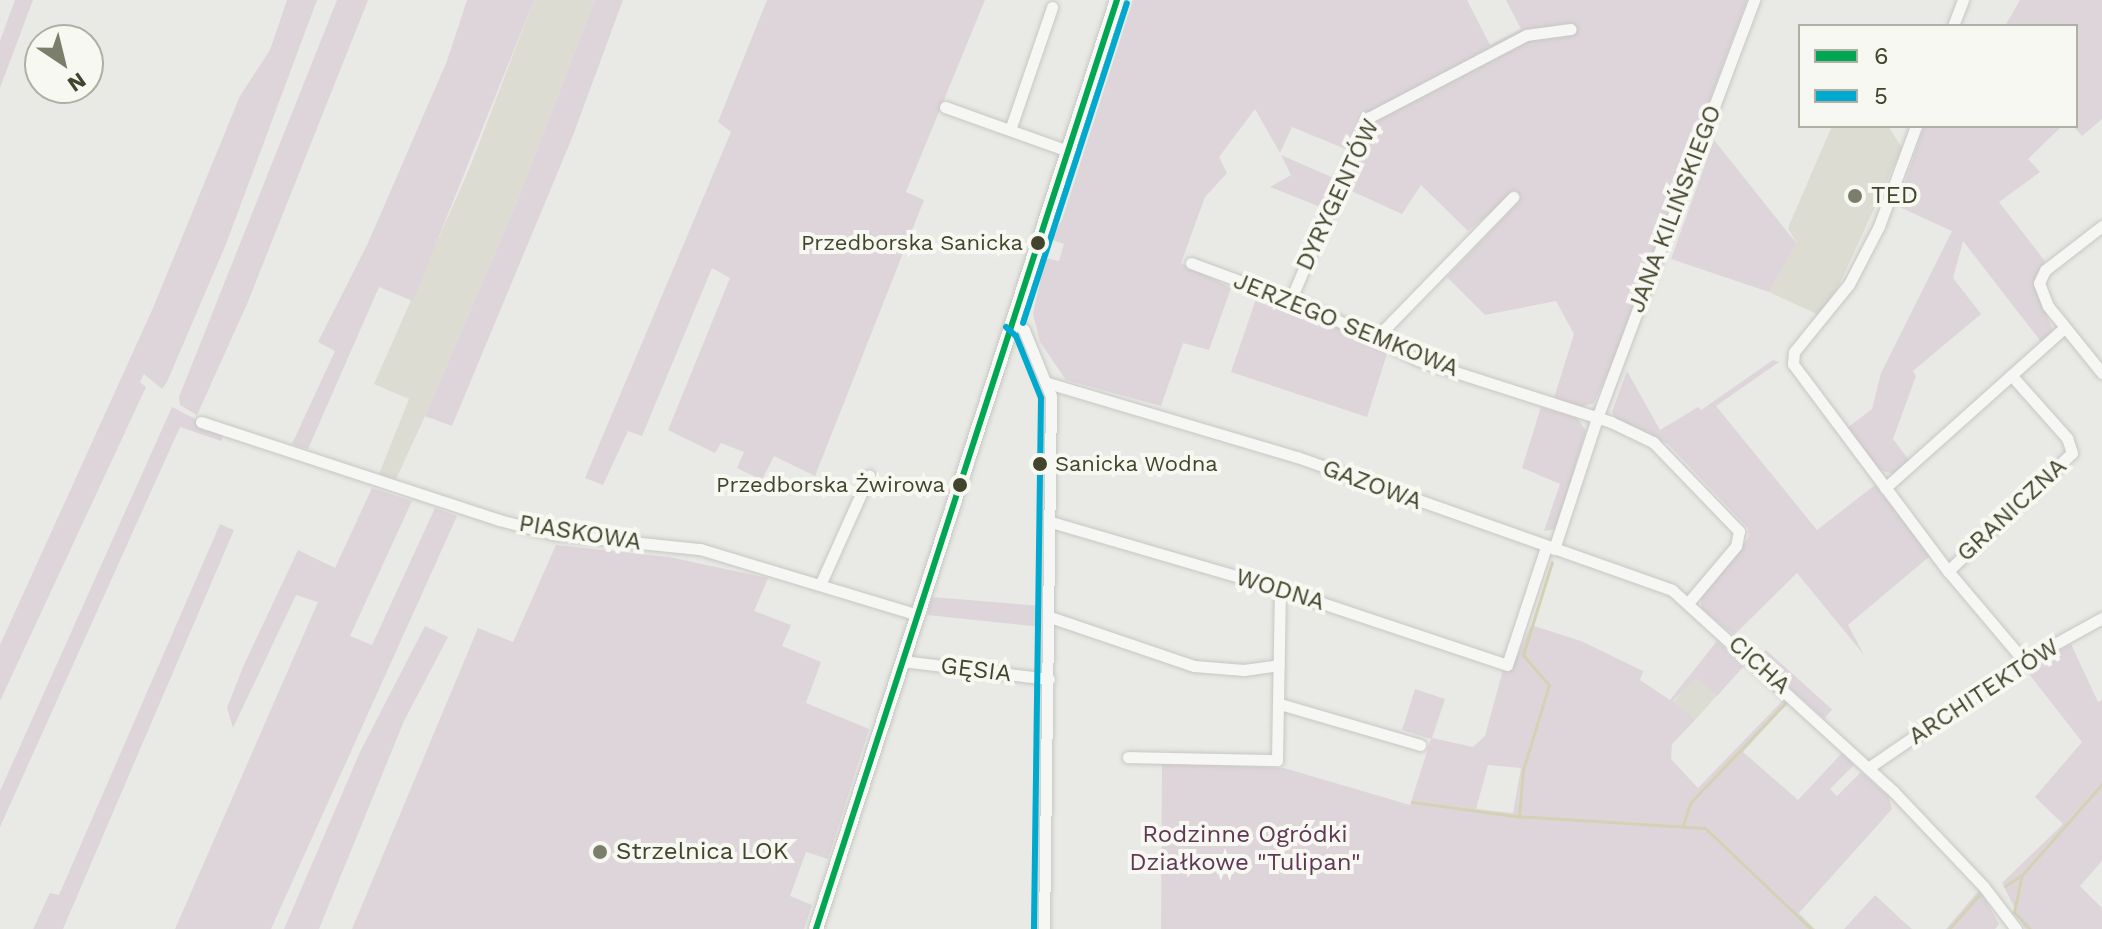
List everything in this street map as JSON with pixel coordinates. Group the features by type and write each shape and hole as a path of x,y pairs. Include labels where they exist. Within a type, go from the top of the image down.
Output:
{"main road":[{"path":"816,929 1117,0"}],"street":[{"name":"JANA KILIŃSKIEGO","path":"1597,418 1754,0"},
{"path":"1954,24 1963,0"},
{"path":"1010,130 1052,7"},
{"name":"DYRYGENTÓW","path":"1291,299 1368,118 1526,35 1571,29"},
{"path":"945,107 1068,151"},
{"path":"1915,128 1879,226 1849,284 1792,358 1802,380 1948,571 2024,661"},
{"path":"1376,338 1513,197"},
{"path":"2102,226 2045,270 2039,283 2064,328 2102,373"},
{"name":"JERZEGO SEMKOWA","path":"1191,263 1291,299 1418,360 1597,418"},
{"path":"1013,320 1024,330 1048,383 1051,522 1044,929"},
{"path":"1885,488 2064,328"},
{"name":"GRANICZNA","path":"1948,571 2072,453 2067,438 2011,375"},
{"name":"GAZOWA","path":"1048,383 1297,457 1662,585 1688,603"},
{"path":"1550,548 1597,418 1658,445 1737,526 1736,546 1688,603"},
{"name":"PIASKOWA","path":"201,422 499,520 554,534 700,549 918,615"},
{"path":"820,585 869,476"},
{"name":"WODNA","path":"1051,522 1280,589 1507,665 1550,548"},
{"path":"1128,757 1277,760 1280,589"},
{"name":"CICHA","path":"1688,603 1868,768 1984,887 2016,929"},
{"path":"1050,617 1194,666 1244,670 1279,665"},
{"name":"ARCHITEKTÓW","path":"1868,768 2024,661 2102,618"},
{"name":"GĘSIA","path":"902,661 1049,679"},
{"path":"1280,704 1420,745"}],"shaded area":[{"path":"534,0 595,0 516,204 425,416 396,479 379,474 409,399 374,384 470,167"},
{"path":"1831,128 1889,128 1902,148 1839,285 1819,315 1769,292 1797,244 1788,228"},
{"path":"1696,677 1717,696 1695,720 1674,702"}],"green space":[{"path":"15,0 33,0 0,88 0,41"},
{"path":"287,0 317,0 226,244 167,382 162,389 144,374 140,382 146,387 0,701 0,645 153,308 240,96 270,50"},
{"path":"337,0 368,0 247,304 197,415 180,405 179,397"},
{"path":"467,0 534,0 413,301 379,287 308,449 292,444 335,351 318,342 368,243 447,61"},
{"path":"595,0 623,0 572,138 452,426 425,416 516,204"},
{"path":"767,0 985,0 906,192 924,200 815,476 774,456 762,480 737,468 744,452 721,443 715,453 668,430 730,278 712,268 642,436 628,431 603,485 585,478 731,132 718,122"},
{"path":"1133,0 1467,0 1490,45 1521,29 1506,0 1747,0 1611,366 1594,403 1581,407 1554,398 1574,334 1556,301 1485,315 1447,277 1515,205 1510,197 1468,231 1421,185 1402,214 1345,188 1363,138 1356,135 1348,150 1292,127 1280,153 1255,109 1219,157 1227,173 1205,197 1181,263 1231,288 1209,350 1183,343 1161,406 1066,380 1040,342 1033,314 1045,258 1059,261 1064,244 1050,239 1062,220"},
{"path":"2020,0 2102,0 2102,119 2082,136 2075,128 2078,128 2078,24 2006,24"},
{"path":"1923,128 2060,128 2028,159 2040,172 1999,202 2045,261 2034,286 2053,330 2042,343 1963,241 1953,278 1981,314 1913,371 1916,376 1893,439 1909,460 1893,474 1879,470 1847,428 1872,409 1881,373 1952,231 1897,206"},
{"path":"1714,140 1797,244 1769,292 1671,259"},
{"path":"1281,155 1336,179 1323,208 1270,187 1291,175"},
{"path":"1256,299 1329,321 1387,354 1367,417 1231,372"},
{"path":"1773,360 1779,362 1716,406 1817,530 1875,485 1930,556 1848,625 1864,655 1797,573 1734,635 1701,608 1701,599 1749,537 1748,528 1668,444 1616,419 1612,412 1627,371 1660,430 1698,407 1701,410"},
{"path":"172,407 224,434 221,441 180,427 0,827 0,791"},
{"path":"1541,407 1577,418 1586,431 1556,529 1544,531 1560,484 1522,468"},
{"path":"372,488 412,501 350,636 372,645 435,508 457,516 271,929 175,929 318,602 296,595 233,728 227,708 243,667 298,550 335,568"},
{"path":"220,524 234,530 63,929 33,929 50,893 59,895"},
{"path":"556,545 669,557 768,578 754,611 791,625 782,646 821,662 806,703 869,729 828,859 806,852 790,896 812,905 804,929 352,929 478,628 513,642"},
{"path":"932,597 1041,606 1041,627 927,615"},
{"name":"Rodzinne Ogródki Działkowe \"Tulipan\"","path":"1531,625 1581,641 1643,671 1640,680 1670,700 1717,641 1744,666 1717,696 1696,678 1673,701 1695,720 1672,744 1671,759 1698,788 1785,698 1789,701 1743,752 1798,800 1842,753 1854,765 1830,789 1837,796 1861,772 1889,797 1892,809 1799,913 1815,929 1161,929 1162,763 1284,768 1410,805 1431,739 1402,730 1415,689 1445,699 1432,738 1473,747 1485,736 1503,670 1516,659","holes":["1488,765 1521,768 1513,813 1476,809"]},
{"path":"425,626 448,637 404,721 319,929 284,929 360,752"},
{"path":"2071,644 2098,702 2102,700 2102,861 2080,886 2102,908 2102,929 2025,929 2002,883 2063,824 2035,797 2082,742 2026,670"},
{"path":"1766,650 1832,710 1824,718 1758,659"},
{"path":"1980,889 1999,924 1995,929 1946,929"},
{"path":"1875,895 1905,923 1912,929 1844,929"}],"waterway":[{"path":"1519,817 1523,770 1549,685 1523,655 1552,562"},
{"path":"1683,825 1690,803 1787,701"},
{"path":"2030,929 2014,912 2022,875 2102,784"},
{"path":"1412,802 1514,816 1705,828 1811,929"},
{"path":"2005,886 2022,875"},
{"path":"1949,929 1979,895"}],"transit line":[{"name":"6","path":"816,929 1117,0"},
{"name":"5","path":"1023,323 1127,3"},
{"name":"5","path":"1006,327 1016,336 1041,398 1034,929"}],"place":[{"name":"TED","path":"1855,196"},
{"name":"Przedborska Sanicka","path":"1038,243"},
{"name":"Sanicka Wodna","path":"1040,464"},
{"name":"Przedborska Żwirowa","path":"960,485"},
{"name":"Strzelnica LOK","path":"600,852"}]}
